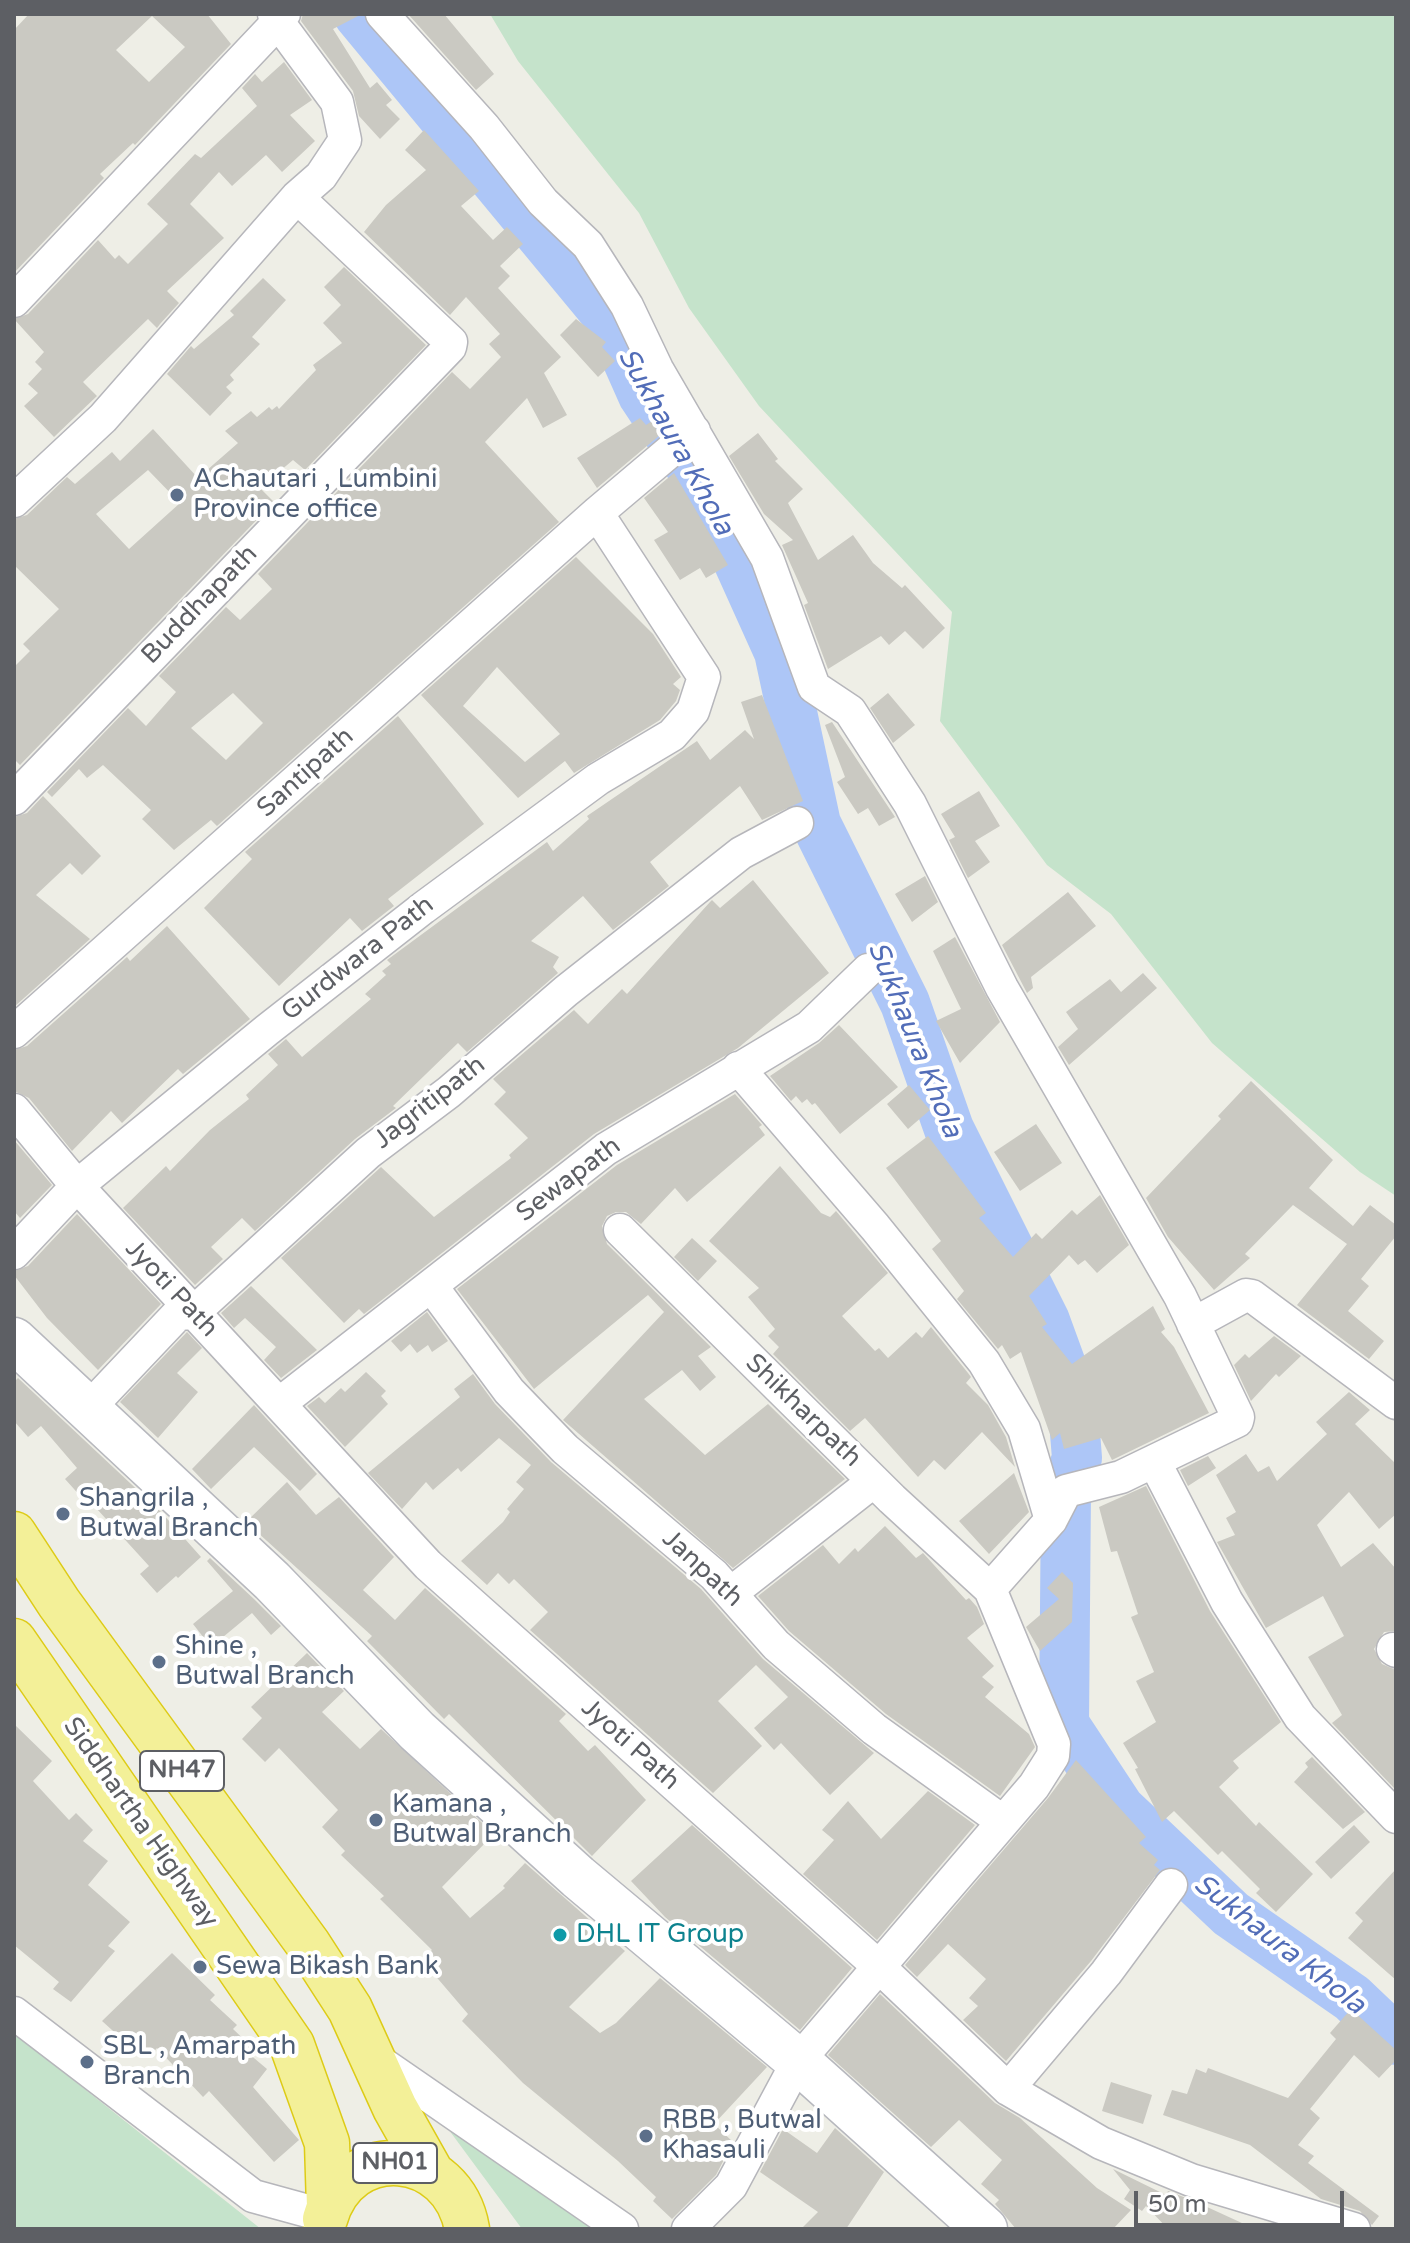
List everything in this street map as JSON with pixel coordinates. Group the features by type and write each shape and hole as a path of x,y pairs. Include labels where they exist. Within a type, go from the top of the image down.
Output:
{"highway":[{"name":"NH47","path":"14,1534 59,1603 308,1944 350,2009 395,2108 431,2172"},
{"name":"Siddhartha Highway","path":"14,1641 292,2045 327,2143 324,2221"},
{"name":"NH01","path":"324,2221 354,2175 372,2166 392,2162 412,2164 431,2172 451,2188 469,2223"}],"street":[{"path":"382,14 484,127 543,202 588,245 627,306 657,369 767,558 814,687 850,711 910,804 1002,988 1063,1088 1193,1324 1238,1419 1121,1477 1066,1491 1051,1520 990,1589 1054,1744 1053,1756 1034,1786 877,1965 798,2061 731,2186 688,2229"},
{"path":"14,301 279,17 337,102 345,140 321,176 297,197 103,418 14,501"},
{"name":"Buddhapath","path":"14,799 447,352 451,342 297,197"},
{"name":"Santipath","path":"14,1032 597,513 694,431"},
{"name":"Gurdwara Path","path":"14,1253 77,1186 423,908 598,779 672,735 693,711 704,677 597,513"},
{"name":"Jagritipath","path":"88,1409 178,1314 193,1313 368,1153 449,1092 566,991 741,853 797,823"},
{"name":"Sewapath","path":"279,1404 606,1149 809,1027 868,970"},
{"path":"738,1068 875,1227 984,1362 1024,1429 1051,1520"},
{"name":"Jyoti Path","path":"14,1110 77,1186 428,1565 877,1965 1008,2089 1101,2143 1191,2180 1354,2229"},
{"name":"Shikharpath","path":"620,1230 874,1481 990,1589"},
{"name":"Janpath","path":"432,1287 509,1391 542,1426 731,1593 776,1645 874,1729 1002,1821"},
{"path":"1193,1324 1246,1295 1252,1296 1396,1403"},
{"path":"14,1340 272,1581 417,1731 578,1877 798,2061 985,2229"},
{"path":"1154,1461 1227,1602 1300,1717 1396,1817"},
{"path":"731,1593 874,1481"},
{"path":"1008,2089 1106,1973 1171,1885"},
{"path":"14,2013 253,2196 324,2221"},
{"path":"374,2058 622,2229"}],"green space":[{"path":"490,14 1396,14 1396,1196 1360,1172 1212,1043 1111,914 1047,865 940,721 952,612 759,406 689,308 639,213 518,61"},
{"path":"14,2033 261,2229 14,2229"},
{"path":"429,2103 620,2229 522,2229"}],"building":[{"path":"29,14 207,14 231,44 135,145 133,143 100,174 104,178 14,273 14,30","holes":["152,16 185,47 149,82 116,50"]},
{"path":"303,14 362,14 333,29 370,88 377,82 392,100 386,105 400,119 380,139 359,116 353,91 301,21"},
{"path":"408,14 444,14 494,74 476,90"},
{"path":"284,62 312,100 290,115 315,141 282,172 266,155 232,186 219,172 190,204 224,238 167,291 179,303 157,328 148,319 83,382 97,396 54,437 24,406 38,393 28,384 42,369 35,362 44,352 14,319 28,314 98,240 115,259 119,255 128,264 168,224 147,204 195,154 201,158 257,106 242,88 255,74 262,82"},
{"path":"424,130 479,191 461,206 493,240 507,227 523,244 500,266 510,276 498,288 561,357 544,373 567,415 543,428 527,398 485,442 559,522 217,826 211,820 174,850 142,819 151,810 103,765 87,778 79,769 52,797 47,792 128,708 146,726 176,692 159,676 226,607 240,620 272,589 258,574 452,372 470,389 501,357 489,344 500,334 466,297 450,315 364,232 386,205 426,170 405,150","holes":["233,693 263,723 226,760 191,728"]},
{"path":"344,267 426,345 305,470 293,460 260,488 274,502 20,765 14,759 14,667 30,651 23,644 59,609 14,565 14,519 27,515 67,477 75,484 112,452 120,461 153,429 198,478 238,443 225,431 251,411 257,417 269,407 272,410 277,406 279,409 316,370 313,365 342,343 323,323 341,305 324,287","holes":["148,470 180,503 129,549 96,514"]},
{"path":"263,278 286,300 252,337 260,344 230,375 234,380 226,387 232,393 210,416 167,374 191,346 194,349 234,315 230,311"},
{"path":"576,319 606,342 602,347 615,361 598,377 560,335"},
{"path":"640,418 646,425 652,421 660,435 597,488 577,458"},
{"path":"758,433 778,459 775,461 803,489 788,503 818,560 853,535 873,563 902,588 905,585 945,628 923,649 905,631 889,645 881,636 828,669 804,605 808,603 782,545 793,540 764,514 729,456"},
{"path":"674,473 728,565 706,578 700,568 680,580 654,540 668,532 644,498"},
{"path":"576,557 653,634 681,677 673,684 680,690 676,701 660,720 574,773 565,761 518,798 421,695","holes":["497,667 560,734 525,762 463,706"]},
{"path":"888,693 915,725 893,743 870,708"},
{"path":"762,695 803,801 762,820 740,786 650,862 669,886 613,930 583,896 531,941 559,957 553,967 558,973 467,1052 458,1043 393,1106 396,1108 355,1139 255,1231 242,1218 211,1247 223,1259 195,1285 123,1208 166,1166 170,1171 210,1130 249,1099 246,1095 278,1065 268,1054 286,1039 302,1057 371,999 365,994 386,975 382,971 391,964 387,960 547,842 553,851 589,819 587,816 697,741 710,760 745,730 754,739 741,702"},
{"path":"398,716 484,824 388,899 394,906 362,931 350,918 279,986 204,908 252,859 245,852"},
{"path":"832,722 895,817 879,826 868,808 858,814 837,782 845,777 825,725"},
{"path":"979,791 1000,826 975,841 990,862 968,878 949,840 955,837 941,814"},
{"path":"43,796 101,856 82,875 70,863 36,895 90,939 14,1007 14,817 27,813"},
{"path":"925,876 938,902 912,922 895,894"},
{"path":"753,880 829,973 738,1048 594,1134 364,1314 359,1309 344,1323 281,1258 381,1167 434,1217 511,1158 509,1155 528,1138 494,1104 506,1092 493,1079 574,1010 588,1024 622,989 627,994 712,900 720,908"},
{"path":"1068,892 1096,926 1031,977 1033,988 1027,993 1002,945"},
{"path":"167,926 250,1019 183,1074 178,1069 122,1123 111,1111 72,1151 29,1098 14,1091 14,1050 27,1046 127,957 130,961"},
{"path":"955,937 1000,1022 960,1063 936,1021 961,1009 933,951"},
{"path":"1143,973 1157,988 1069,1065 1058,1047 1078,1029 1066,1012 1110,979 1121,992"},
{"path":"839,1025 898,1087 840,1134 815,1103 812,1105 807,1099 802,1103 796,1096 791,1101 770,1076 819,1043"},
{"path":"1251,1081 1333,1160 1309,1188 1353,1226 1370,1205 1396,1225 1396,1236 1361,1279 1369,1286 1348,1311 1384,1341 1369,1359 1297,1305 1347,1244 1293,1205 1245,1254 1250,1258 1214,1290 1168,1237 1146,1198 1221,1119 1218,1116"},
{"path":"909,1085 930,1110 908,1129 887,1104"},
{"path":"735,1094 762,1125 759,1127 765,1135 687,1202 675,1188 641,1224 626,1212 616,1212 607,1216 602,1226 607,1244 711,1347 698,1356 716,1377 700,1391 682,1370 644,1399 705,1455 768,1404 845,1479 733,1568 563,1420 664,1312 648,1295 534,1389 457,1289 617,1165"},
{"path":"1036,1124 1062,1163 1020,1191 994,1152"},
{"path":"928,1136 986,1213 979,1218 1013,1257 1036,1233 1042,1239 1072,1210 1077,1215 1100,1195 1129,1245 1097,1273 1085,1260 1078,1265 1069,1255 1029,1296 1047,1324 1042,1327 1072,1364 1153,1306 1165,1329 1161,1332 1174,1347 1209,1413 1112,1460 1101,1438 1064,1449 1060,1433 1052,1440 1021,1352 1010,1359 1002,1345 998,1349 957,1299 964,1291 932,1249 941,1241 886,1168"},
{"path":"14,1140 52,1185 20,1218 14,1211"},
{"path":"780,1166 821,1213 830,1217 836,1211 888,1273 842,1316 875,1351 879,1348 888,1358 916,1332 922,1338 931,1327 971,1377 966,1383 988,1405 1006,1437 1015,1467 982,1432 945,1470 934,1460 918,1477 865,1418 850,1431 773,1354 779,1347 768,1336 775,1329 748,1297 759,1288 709,1241"},
{"path":"77,1214 161,1304 98,1370 47,1318 14,1275 14,1271 28,1266"},
{"path":"692,1238 717,1261 698,1281 674,1257"},
{"path":"251,1286 317,1350 281,1378 264,1360 276,1347 245,1318 234,1328 221,1313"},
{"path":"427,1312 448,1341 432,1352 428,1345 417,1353 410,1344 401,1352 391,1341"},
{"path":"187,1332 202,1348 177,1373 198,1392 158,1438 120,1402"},
{"path":"1274,1336 1301,1356 1279,1377 1276,1374 1251,1401 1234,1365 1245,1354 1249,1358"},
{"path":"366,1372 386,1391 381,1396 388,1404 345,1447 307,1406 319,1397 325,1403 341,1388 345,1392"},
{"path":"473,1374 495,1404 551,1462 701,1589 763,1659 874,1753 830,1795 781,1743 774,1750 754,1728 788,1697 756,1665 718,1701 762,1746 713,1793 530,1630 548,1612 514,1579 509,1584 498,1573 487,1585 461,1561 503,1522 510,1512 507,1509 524,1489 516,1482 531,1465 499,1438 461,1472 458,1468 433,1490 426,1482 402,1509 368,1473 460,1397 454,1389"},
{"path":"18,1378 162,1513 201,1557 178,1578 176,1576 157,1593 140,1574 149,1566 86,1497 83,1499 65,1479 77,1468 41,1426 28,1437 14,1421 14,1382"},
{"path":"1349,1392 1370,1410 1355,1424 1396,1464 1396,1514 1379,1529 1349,1492 1317,1525 1341,1567 1373,1543 1396,1569 1396,1631 1384,1632 1374,1649 1382,1664 1396,1670 1394,1788 1332,1723 1342,1715 1308,1657 1344,1636 1323,1596 1266,1628 1217,1542 1235,1535 1226,1518 1236,1512 1216,1475 1246,1454 1258,1472 1269,1466 1277,1481 1327,1434 1316,1422"},
{"path":"254,1405 317,1474 300,1491 254,1447 211,1489 192,1469"},
{"path":"1208,1456 1216,1468 1188,1486 1180,1470"},
{"path":"1014,1473 1029,1512 989,1554 959,1521"},
{"path":"287,1482 316,1515 339,1497 394,1557 363,1590 395,1620 425,1588 566,1714 559,1721 588,1751 595,1745 646,1800 592,1856 449,1714 444,1719 367,1641 372,1636 246,1522"},
{"path":"1146,1486 1210,1611 1281,1722 1233,1761 1239,1768 1219,1787 1256,1826 1259,1822 1313,1874 1276,1912 1256,1893 1260,1889 1222,1851 1218,1855 1174,1811 1162,1822 1123,1743 1156,1722 1136,1681 1154,1672 1131,1617 1138,1614 1117,1551 1111,1552 1099,1507"},
{"path":"885,1526 916,1558 923,1553 966,1600 969,1598 977,1607 984,1624 967,1638 994,1666 982,1677 994,1687 985,1697 1029,1734 1035,1747 1000,1796 886,1714 789,1631 758,1596 823,1545 839,1564 855,1548 858,1552"},
{"path":"210,1558 281,1626 271,1635 252,1613 211,1647 193,1624 233,1591 207,1561"},
{"path":"1062,1572 1073,1583 1072,1622 1040,1651 1026,1627 1059,1599 1047,1588"},
{"path":"307,1653 344,1691 322,1712 360,1749 381,1729 494,1834 442,1887 470,1918 505,1888 503,1886 525,1863 625,1951 569,2007 600,2033 616,2023 660,1978 767,2067 714,2124 733,2142 716,2175 672,2219 653,2201 656,2197 618,2161 523,2083 462,2021 468,2014 421,1959 432,1950 380,1899 384,1896 341,1855 345,1851 322,1827 338,1810 279,1748 265,1762 242,1739 262,1718 251,1707"},
{"path":"14,1724 52,1761 33,1781 69,1820 76,1813 93,1830 83,1841 108,1861 88,1885 130,1922 108,1946 115,1951 71,2002 53,1989 59,1982 14,1945"},
{"path":"1312,1757 1365,1812 1343,1829 1294,1782 1308,1767 1305,1763"},
{"path":"1076,1760 1146,1837 1139,1843 1158,1860 1154,1865 1160,1870 1091,1961 1006,2061 963,2020 978,2006 969,1998 986,1979 948,1944 917,1977 905,1965 1048,1798"},
{"path":"928,1791 975,1825 877,1940 803,1874 834,1840 822,1830 848,1801 881,1839"},
{"path":"692,1825 852,1968 800,2030 665,1917 631,1881"},
{"path":"1354,1825 1370,1842 1331,1879 1315,1862"},
{"path":"1396,1869 1396,1980 1348,1938 1363,1921 1355,1913"},
{"path":"172,1953 215,1995 210,2000 237,2025 233,2029 253,2048 248,2053 267,2069 253,2087 299,2140 274,2162 209,2091 203,2097 157,2048 149,2057 135,2045 132,2048 102,2021"},
{"path":"880,1994 995,2103 1020,2118 1097,2188 1131,2210 1113,2229 1016,2229 995,2204 999,2200 981,2184 1002,2160 959,2120 931,2147 828,2055"},
{"path":"1351,2009 1396,2050 1396,2060 1379,2078 1354,2055 1310,2109 1320,2118 1298,2145 1314,2156 1308,2163 1379,2216 1372,2225 1360,2211 1321,2199 1250,2145 1163,2115 1172,2090 1187,2094 1196,2069 1206,2073 1208,2068 1288,2098 1336,2039 1330,2033"},
{"path":"1111,2082 1152,2095 1143,2124 1102,2111"},
{"path":"835,2128 884,2172 846,2229 801,2229 818,2212 760,2172 783,2129 817,2153"},
{"path":"1113,2169 1166,2195 1168,2191 1255,2229 1168,2229 1146,2206 1142,2211 1124,2199 1130,2190"}],"waterway":[{"name":"Sukhaura Khola","path":"358,14 608,316 643,395 706,490 779,652 816,824 905,1003 949,1129 1045,1321 1072,1395 1077,1458 1066,1491 1064,1724 1120,1809 1231,1914 1352,1998 1396,2040"}],"place":[{"name":"AChautari , Lumbini Province office","path":"177,495"},
{"name":"Shangrila , Butwal Branch","path":"63,1514"},
{"name":"Shine , Butwal Branch","path":"159,1662"},
{"name":"Kamana , Butwal Branch","path":"376,1820"},
{"name":"DHL IT Group","path":"560,1935"},
{"name":"Sewa Bikash Bank","path":"200,1967"},
{"name":"SBL , Amarpath Branch","path":"87,2062"},
{"name":"RBB , Butwal Khasauli","path":"646,2136"}]}
